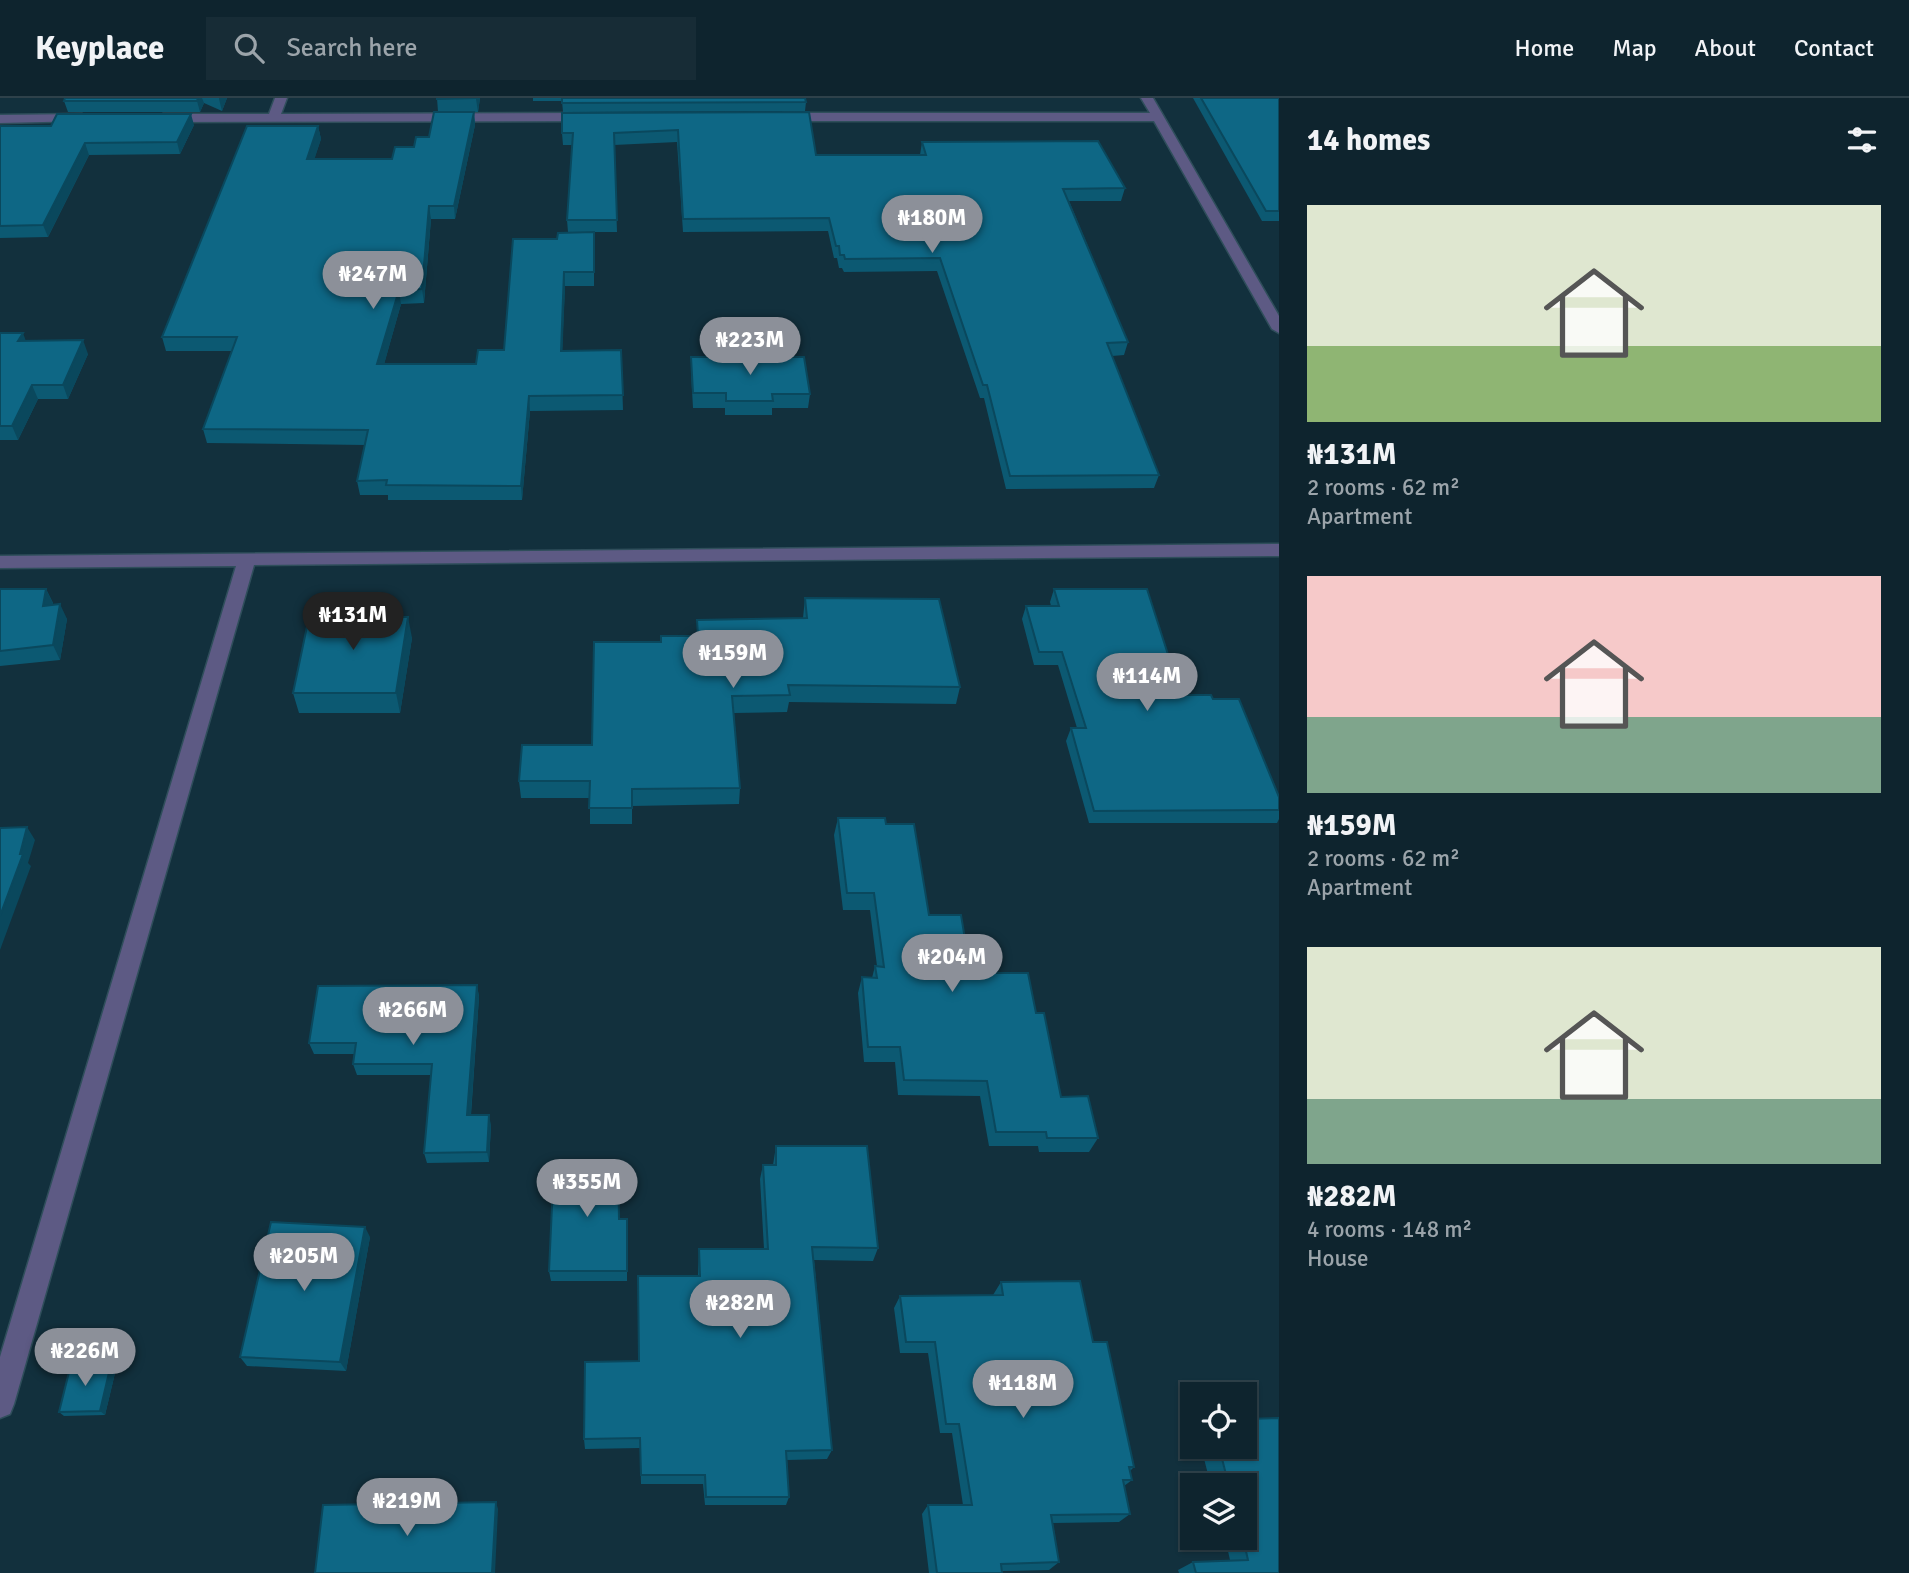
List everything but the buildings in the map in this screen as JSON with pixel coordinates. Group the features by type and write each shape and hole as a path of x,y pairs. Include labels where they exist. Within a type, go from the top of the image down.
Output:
{"street":[{"path":"273,118 281,98"},
{"path":"1147,98 1279,329"},
{"path":"150,118 604,117"},
{"path":"769,117 1156,117"},
{"path":"0,119 95,118"},
{"path":"0,562 246,562 1279,550"},
{"path":"0,1404 246,562"}]}
